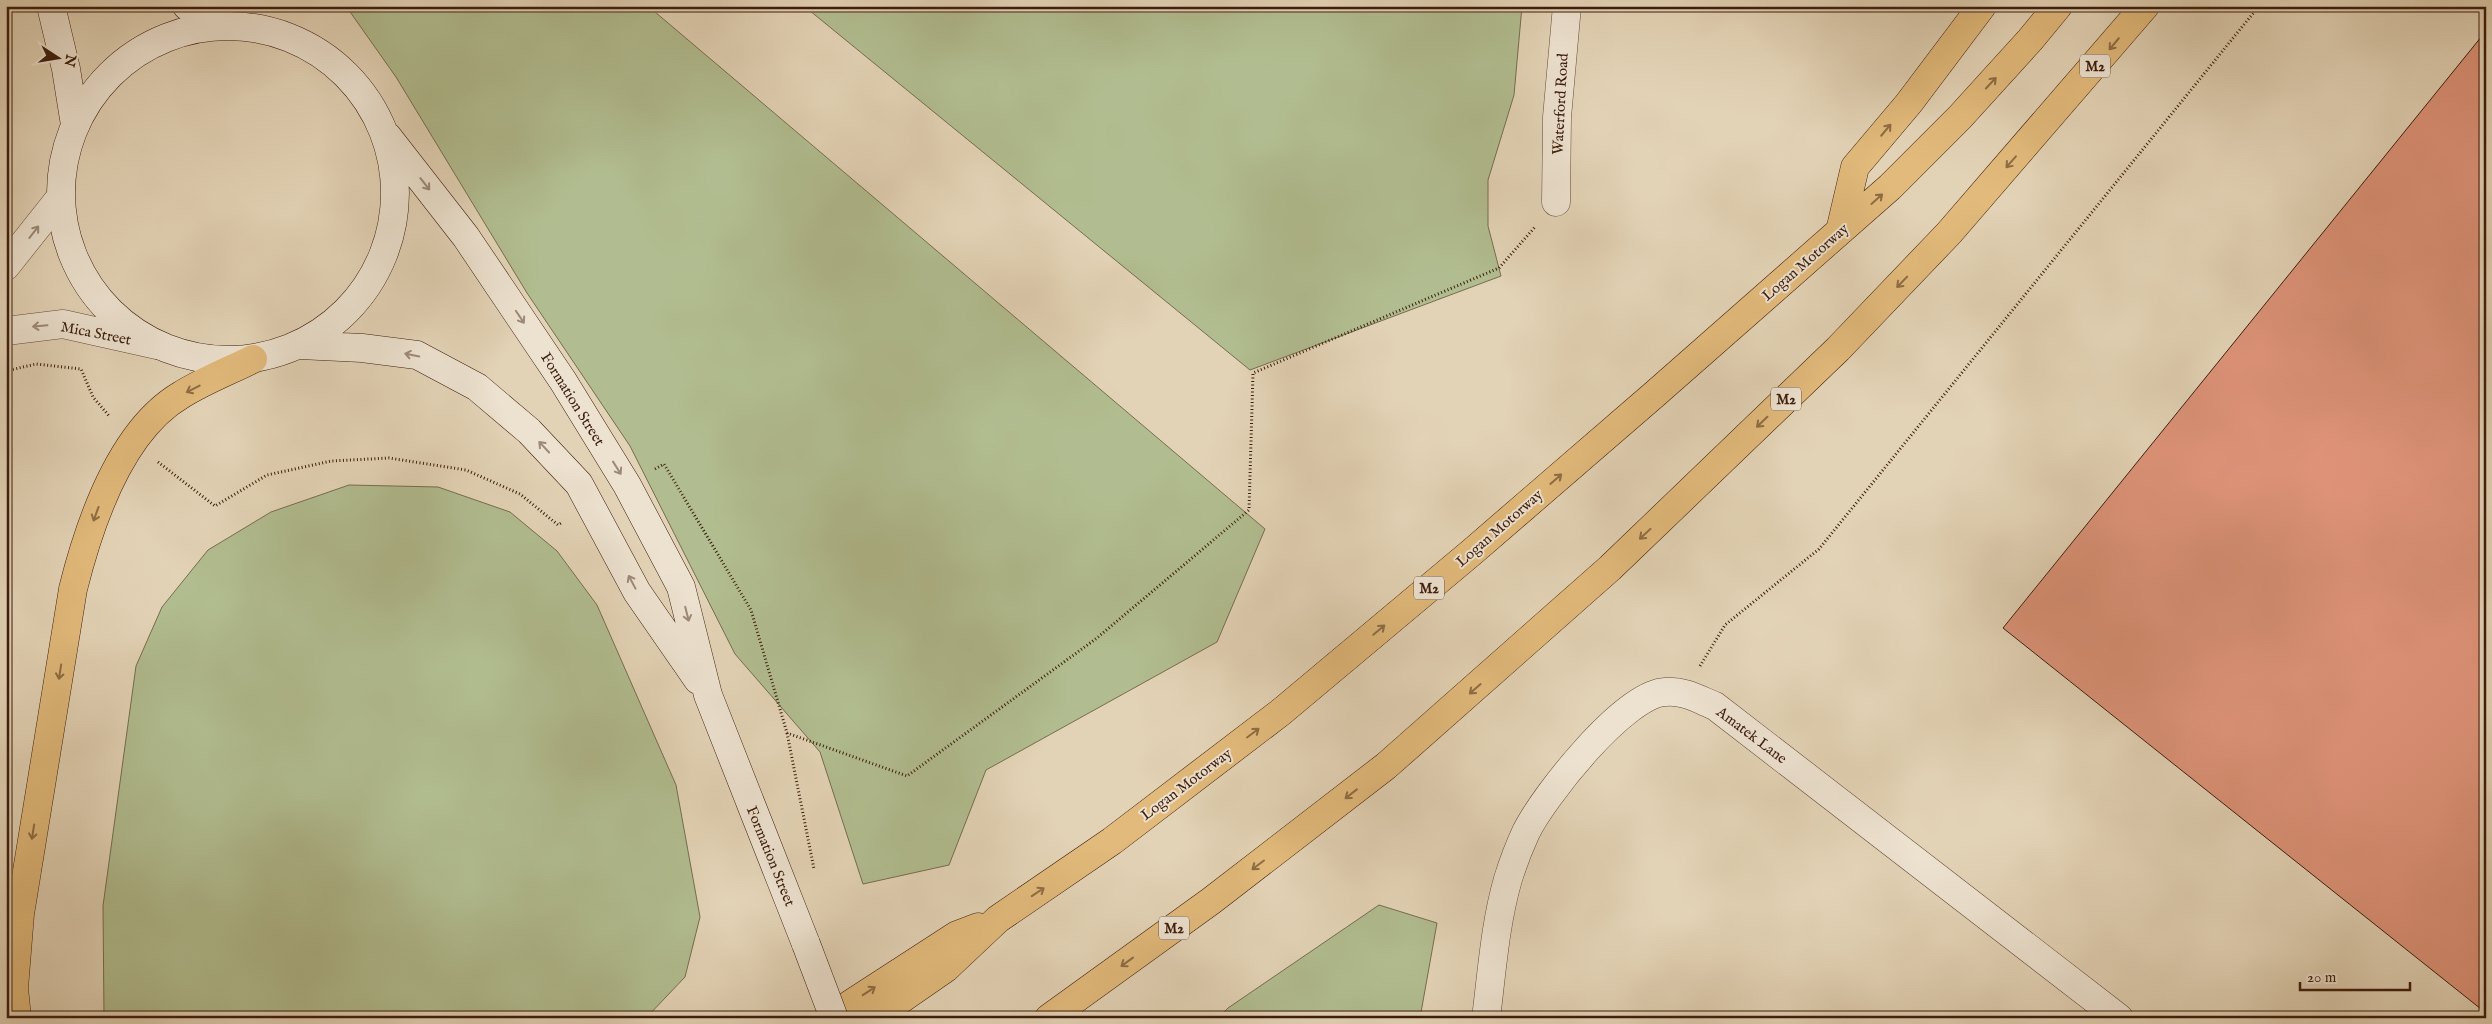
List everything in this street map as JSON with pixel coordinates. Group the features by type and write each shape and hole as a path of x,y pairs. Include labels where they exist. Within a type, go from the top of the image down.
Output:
{"highway":[{"path":"1840,231 1855,168 1909,103 1982,6"},
{"name":"Logan Motorway","path":"874,1018 946,968 998,919 1112,841 1281,712 1649,400 1890,187 1960,116 2030,40 2058,6"},
{"name":"M2","path":"1049,1018 1219,895 1386,766 1610,568 1838,349 1949,234 2145,6"},
{"path":"17,1018 14,988 20,914 73,589 84,545 114,473 133,443 158,413 180,396 253,359"},
{"path":"828,1018 957,935 998,919"}],"main road":[{"path":"51,6 66,68 74,125"},
{"path":"187,6 226,24 276,31 322,53 359,88 384,132 395,181 391,231 373,278 342,316 300,345 253,359 203,360 157,345 118,320 88,286 68,244 60,198 68,143 74,125 100,84 135,52 178,32 226,24"},
{"name":"Waterford Road","path":"1556,202 1558,117 1566,18"},
{"name":"Formation Street","path":"384,132 472,245 563,381 626,484 681,587 708,695 834,1018"},
{"path":"6,266 60,198"},
{"name":"Mica Street","path":"6,331 63,324 157,345"},
{"name":"Formation Street","path":"300,345 362,348 417,355 477,387 529,431 579,484 637,592 708,695"},
{"name":"Amatek Lane","path":"1486,1018 1497,929 1508,878 1526,831 1566,774 1614,720 1643,698 1663,692 1684,693 1715,706 2119,1018"}],"path":[{"path":"1684,693 1725,625 1819,549 2259,6"},
{"path":"787,734 907,776 1097,638 1249,510 1253,372 1498,268 1556,202"},
{"path":"215,506 267,475 331,461 389,458 466,470 520,494 558,526 591,506"},
{"path":"626,484 664,464 751,610 787,734 816,878"}],"green space":[{"path":"343,6 648,6 1265,529 1217,642 986,770 949,865 863,884 820,752 735,654 630,446 527,293 396,77 348,9"},
{"path":"804,6 1522,6 1514,95 1488,180 1488,226 1501,276 1250,370"},
{"path":"349,485 438,487 510,512 557,551 597,605 676,785 700,917 685,977 646,1018 104,1018 103,906 136,666 162,607 208,550 271,512"},
{"path":"1379,905 1437,923 1420,1018 1218,1018 1228,1008"}],"building":[{"path":"2486,31 2486,1013 2003,628"}]}
